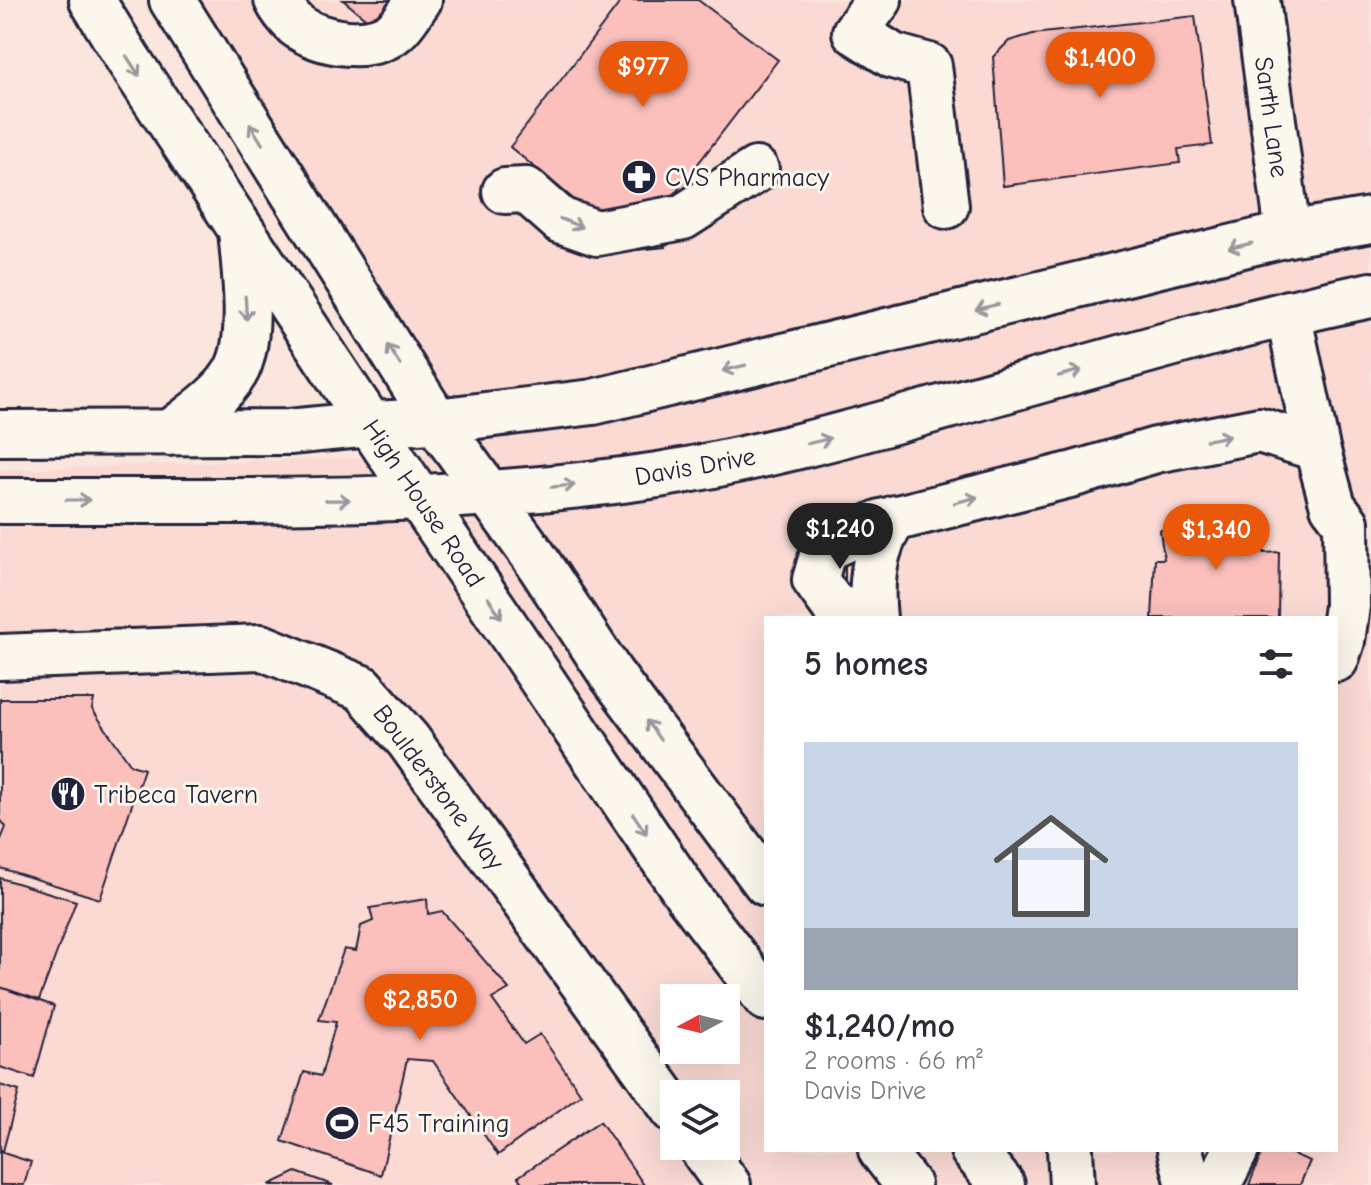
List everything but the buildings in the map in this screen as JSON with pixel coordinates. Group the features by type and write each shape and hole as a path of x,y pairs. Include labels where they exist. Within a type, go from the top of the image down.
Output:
{"main road":[{"name":"High House Road","path":"92,0 419,498 688,896 764,995"},
{"path":"172,0 436,421 533,555 611,674 764,880"},
{"path":"277,0 297,25 313,34 334,41 367,42 396,30 419,0"},
{"path":"879,0 855,32 893,56 929,66 946,206"},
{"name":"Sarth Lane","path":"1257,0 1288,234"},
{"path":"505,191 526,190 560,220 597,233 683,217 756,170"},
{"path":"0,433 289,432 436,421 593,402 1288,234 1371,220"},
{"path":"170,433 208,403 236,372 247,328 241,230"},
{"name":"Davis Drive","path":"0,501 419,498 569,486 661,474 822,441 1301,310 1371,295"},
{"path":"1301,310 1317,448 1333,506 1346,523"},
{"path":"1301,310 1359,503 1346,523 1347,606 1338,653"},
{"path":"881,524 883,535 863,616 833,605 815,580 824,549 881,524 1156,450 1259,430 1317,448"},
{"name":"Boulderstone Way","path":"0,657 261,647 362,688 408,740 660,1091"},
{"path":"883,1152 908,1185"},
{"path":"975,1152 1002,1185"},
{"path":"1070,1152 1072,1185"},
{"path":"1181,1152 1189,1185"},
{"path":"1218,1185 1235,1152"},
{"path":"710,1160 728,1185"}],"shaded area":[{"path":"149,0 1371,0 1371,1185 0,1185 0,470 429,455 328,280"}],"place":[{"name":"CVS Pharmacy","path":"639,177"},
{"name":"Tribeca Tavern","path":"68,794"},
{"name":"F45 Training","path":"342,1123"}]}
